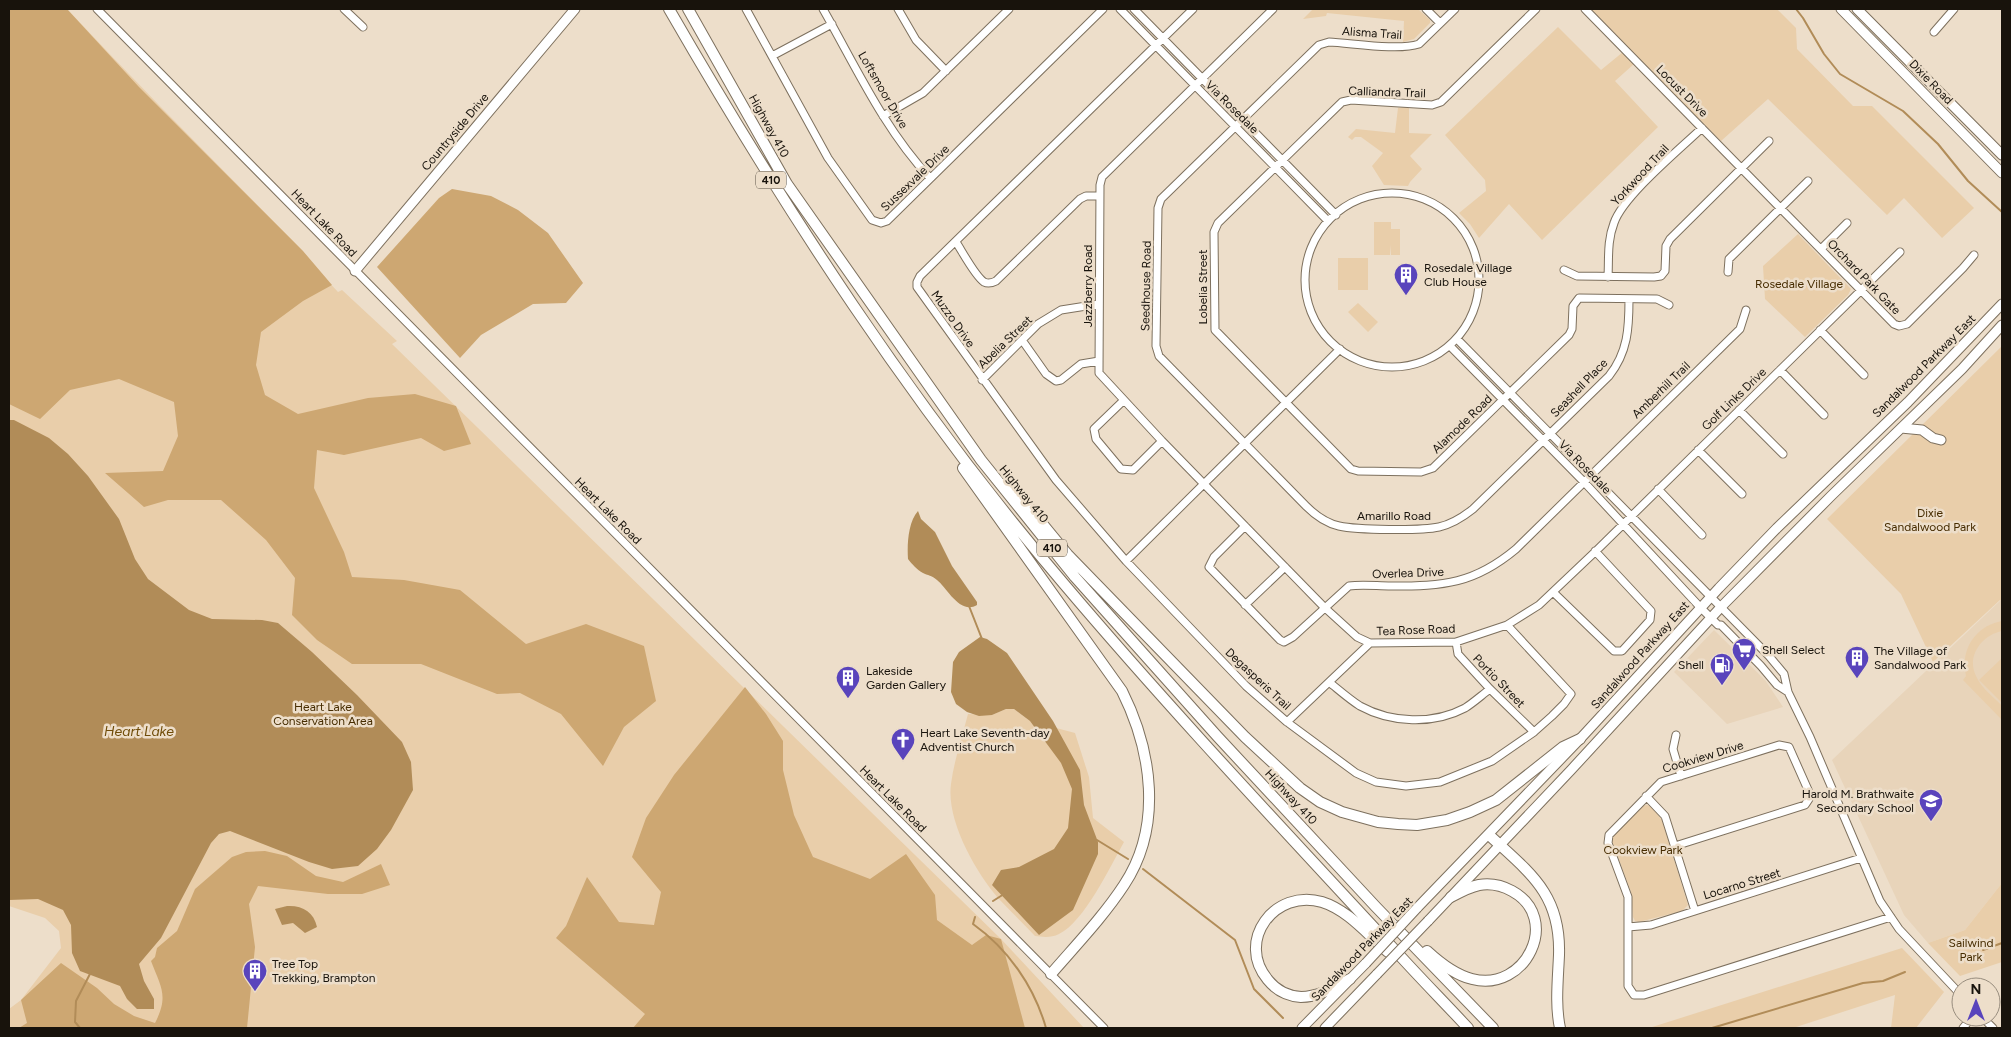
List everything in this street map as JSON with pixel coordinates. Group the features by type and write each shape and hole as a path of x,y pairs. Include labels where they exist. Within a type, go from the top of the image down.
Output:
{"highway":[{"name":"Highway 410","path":"669,9 726,109 789,208 949,441 1062,583 1212,752 1468,1028"},
{"name":"Highway 410","path":"688,9 787,184 982,460 1075,576 1217,736 1376,907 1493,1028"},
{"path":"949,441 957,460 1122,691 1135,719 1147,761 1149,779 1147,822 1138,856 1125,884 1051,974"},
{"path":"982,460 997,469 1068,555 1245,737 1300,788 1334,809 1358,818 1398,824 1417,824 1447,820 1496,800 1563,746 1580,739"},
{"path":"1489,835 1542,888 1551,902 1560,939 1557,995 1560,1028"},
{"path":"1376,907 1389,914 1442,964 1465,977 1486,981 1499,979 1513,973 1525,961 1533,948 1536,931 1529,908 1520,896 1507,888 1488,884 1471,887 1451,896"},
{"path":"1350,979 1328,991 1307,996 1288,994 1276,988 1264,976 1256,959 1256,940 1263,923 1275,910 1294,901 1322,902 1350,918 1398,962 1410,967"}],"main road":[{"name":"Countryside Drive","path":"355,271 574,9"},
{"name":"Dixie Road","path":"1841,9 2002,173"},
{"name":"Dixie Road","path":"1857,9 2002,155"},
{"name":"Sandalwood Parkway East","path":"1302,1028 1580,739 1700,607 1777,528 1908,402 2002,304"},
{"name":"Sandalwood Parkway East","path":"1324,1028 1428,921 1721,606 1962,369 2002,325"},
{"path":"1908,402 1917,412"},
{"path":"1901,428 1922,430 1933,438 1941,440"}],"street":[{"name":"Heart Lake Road","path":"98,9 1104,1028"},
{"path":"344,9 363,27"},
{"name":"Sussexvale Drive","path":"746,9 828,158 872,220 881,223 887,221 1103,9"},
{"name":"Loftsmoor Drive","path":"824,9 883,116 911,158 930,178"},
{"path":"899,9 916,40 946,71"},
{"path":"883,116 923,93 1009,9"},
{"name":"Via Rosedale","path":"1120,9 1328,221"},
{"name":"Via Rosedale","path":"1134,9 1336,215"},
{"name":"Muzzo Drive","path":"1126,562 1056,480 982,380 917,285 920,276 1193,9"},
{"path":"1202,78 1273,9"},
{"path":"1426,9 1440,23"},
{"name":"Alisma Trail","path":"1236,127 1322,44 1328,42 1400,47 1414,46 1419,44 1455,9"},
{"name":"Calliandra Trail","path":"1275,167 1342,102 1351,100 1426,105 1441,102 1536,9"},
{"name":"Locust Drive","path":"1585,9 1762,189"},
{"path":"1934,32 1954,9"},
{"path":"772,56 832,24"},
{"name":"Jazzberry Road","path":"1202,78 1104,174 1100,181 1098,361 1099,373 1123,401 1204,484"},
{"name":"Seedhouse Road","path":"1236,127 1159,203 1156,346 1162,360 1244,443"},
{"name":"Yorkwood Trail","path":"1608,277 1609,239 1617,215 1634,194 1702,128"},
{"path":"1564,270 1577,276 1654,277 1664,274 1666,246 1670,239 1769,142"},
{"name":"Lobelia Street","path":"1275,167 1215,228 1213,326 1218,336 1285,403"},
{"path":"1728,272 1729,259 1808,182"},
{"name":"Orchard Park Gate","path":"1762,189 1894,324 1907,324 1974,255"},
{"path":"1392,193 1409,195 1427,201 1450,215 1469,239 1475,253 1479,272 1476,301 1470,318 1457,339 1450,346 1424,360 1406,365 1384,366 1364,361 1340,349 1318,324 1309,304 1306,276 1310,254 1317,237 1328,221 1336,215 1355,202 1379,194 1392,193"},
{"path":"956,242 981,279 992,283 1080,200 1086,196 1100,196"},
{"path":"1820,248 1847,223"},
{"name":"Golf Links Drive","path":"1622,523 1900,252"},
{"name":"Alamode Road","path":"1285,403 1350,469 1358,471 1421,472 1433,468 1569,334 1572,329 1573,306 1577,300 1582,298 1629,298"},
{"path":"1629,298 1657,299 1668,305"},
{"name":"Seashell Place","path":"1543,440 1617,366 1628,337 1629,298"},
{"name":"Abelia Street","path":"982,380 1038,324 1062,310 1099,304"},
{"name":"Amberhill Trail","path":"1584,482 1740,329 1746,310"},
{"path":"1820,330 1864,375"},
{"name":"Via Rosedale","path":"1457,339 1721,606 1784,674 1788,692 1810,737 1877,894 1905,935 1951,985"},
{"path":"1022,340 1046,374 1056,381 1062,380 1081,364 1098,361"},
{"name":"Via Rosedale","path":"1450,346 1584,482 1710,618 1728,632 1777,685 1788,692"},
{"path":"1126,562 1340,349"},
{"path":"1780,370 1824,415"},
{"path":"1123,401 1094,429 1096,440 1121,469 1133,470 1162,442"},
{"path":"1739,410 1783,454"},
{"name":"Amarillo Road","path":"1244,443 1306,506 1324,520 1339,526 1354,528 1430,528 1450,523 1467,514 1543,440"},
{"path":"1698,450 1742,494"},
{"name":"Overlea Drive","path":"1245,605 1284,642 1293,637 1348,586 1442,585 1458,582 1488,569 1516,550 1584,482"},
{"name":"Tea Rose Road","path":"1204,484 1324,607 1357,638 1370,643 1456,642 1507,625 1532,610 1553,592 1622,523"},
{"path":"1658,489 1702,535"},
{"path":"1245,526 1214,557 1209,568 1245,605 1285,567"},
{"path":"1553,592 1614,651 1622,651 1650,620 1651,611 1596,551"},
{"name":"Degasperis Trail","path":"1126,562 1246,686 1288,722 1356,773 1376,782 1406,786 1440,782 1492,761 1534,732 1564,704 1571,694 1507,625"},
{"name":"Portio Street","path":"1456,642 1458,654 1490,689 1534,732"},
{"path":"1288,722 1370,643"},
{"path":"1329,682 1359,705 1377,714 1398,719 1423,720 1446,716 1465,707 1490,689"},
{"path":"1676,735 1673,749 1681,776"},
{"name":"Cookview Drive","path":"1675,846 1802,806 1808,802 1810,795 1791,750 1783,745 1661,782 1609,835 1607,839 1627,893 1628,986 1634,995 1641,996 1891,917"},
{"path":"1646,796 1665,816 1695,911"},
{"name":"Locarno Street","path":"1628,927 1651,925 1861,858"}],"shaded area":[{"path":"9,9 67,9 139,87 303,251 332,285 303,301 261,332 256,365 265,395 298,414 368,398 415,394 456,406 471,444 444,451 421,438 344,455 317,450 314,488 344,552 352,577 404,580 460,590 526,644 586,624 644,646 656,701 624,727 603,766 561,714 520,693 497,694 421,664 352,664 317,640 292,615 295,578 266,540 221,500 168,500 144,507 105,473 163,471 178,436 174,402 119,379 70,390 40,419 9,404"},
{"path":"452,189 491,196 518,210 548,233 583,283 566,303 533,304 481,335 460,358 377,267 439,198"},
{"name":"Harold M. Brathwaite Secondary School","path":"2001,600 2002,883 1965,930 1928,943 1904,915 1832,760"},
{"path":"1714,630 1765,680 1783,707 1727,724 1674,672"},
{"path":"745,687 766,714 783,741 783,770 794,815 813,857 870,879 906,854 935,895 937,920 972,945 986,935 1001,939 1025,1028 633,1028 645,1014 556,938 566,926 587,877 619,922 654,925 661,892 632,857 646,818 674,775"},
{"path":"265,851 287,856 316,876 343,882 381,864 390,885 362,894 328,894 258,886 249,904 255,947 247,1028 19,1028 27,1023 21,1000 61,963 97,988 114,1004 134,1016 155,1023 163,998 151,961 155,957 157,948 177,931 195,889 232,857 246,852"}],"green space":[{"name":"Heart Lake Conservation Area","path":"9,9 67,9 299,247 326,280 338,292 342,290 397,341 392,344 1001,939 1084,1028 9,1028 9,1009 21,1000 61,948 59,931 45,918 9,906"},
{"path":"1313,9 1418,9 1430,20 1430,23 1414,39 1403,42 1404,21 1327,13 1326,16 1303,19"},
{"path":"1591,9 1777,9 1796,28 1797,49 1853,106 1872,106 1974,208 1942,238 1904,198 1887,215 1768,99 1721,141"},
{"path":"1558,27 1601,70 1623,52 1634,64 1615,81 1658,127 1542,240 1509,204 1479,238 1470,224 1459,213 1486,191 1485,180 1445,135"},
{"path":"1409,107 1409,133 1432,134 1410,156 1422,169 1408,186 1384,185 1372,166 1383,153 1361,137 1355,137 1352,140 1348,137 1356,129 1395,133 1398,108"},
{"path":"1374,222 1391,222 1391,229 1400,229 1400,255 1391,255 1391,245 1390,255 1374,255"},
{"name":"Rosedale Village","path":"1798,234 1851,289 1848,295 1805,337 1765,299 1763,266"},
{"path":"1338,258 1368,258 1368,290 1338,290"},
{"path":"1358,303 1378,322 1368,332 1348,312"},
{"name":"Dixie Sandalwood Park","path":"2002,346 2002,601 2000,600 1933,662 1901,594 1827,519"},
{"path":"2002,621 2002,631 1988,637 1978,648 1973,661 1973,668 1984,688 2002,706 2002,720 1963,680 1966,676 1965,657 1972,641 1984,628"},
{"path":"2002,658 2002,703 1979,680"},
{"path":"1006,709 1014,709 1030,721 1075,733 1089,777 1093,818 1124,842 1096,893 1078,918 1068,928 1053,936 1035,936 989,887 964,844 953,813 951,784 968,714 992,715"},
{"name":"Cookview Park","path":"1642,806 1652,807 1662,820 1688,905 1682,911 1639,922 1635,921 1633,917 1631,892 1612,841 1613,836"},
{"name":"Sailwind Park","path":"2002,883 2002,962 1960,976 1928,943 1965,930"},
{"path":"1902,948 1944,992 1916,1028 1891,1028 1895,995 1793,1028 1649,1028"}],"water":[{"name":"Heart Lake","path":"9,420 14,420 49,438 68,454 88,476 119,519 135,559 148,579 189,610 212,619 262,620 278,623 357,695 402,742 411,762 413,790 391,830 377,849 358,866 332,869 230,831 219,834 211,843 161,938 139,964 144,981 154,999 154,1009 137,1009 127,999 120,986 80,971 72,953 71,925 63,910 38,899 9,900"},
{"path":"918,511 921,519 935,532 952,566 977,602 977,605 971,607 960,604 937,580 923,573 908,559 910,527"},
{"path":"980,637 987,639 1007,653 1053,721 1080,770 1084,805 1098,842 1098,854 1073,910 1039,935 992,885 1001,870 1019,867 1054,849 1068,828 1072,789 1061,763 1030,721 1014,709 1006,709 992,715 979,716 967,712 956,704 951,692 953,662 959,652"},
{"path":"287,906 302,908 313,917 317,927 305,933 293,923 282,925 275,909"}],"waterway":[{"path":"1796,9 1824,54 1840,74 1903,111 1938,144 1968,181 2002,212"},
{"path":"969,606 982,639"},
{"path":"1097,840 1128,859"},
{"path":"1143,869 1235,940 1254,989 1283,1018"},
{"path":"993,901 1004,894"},
{"path":"975,917 973,924 986,934 1008,957 1027,983 1041,1012 1046,1028"},
{"path":"1983,950 2002,943"},
{"path":"80,1028 75,1022 76,1001 91,972"},
{"path":"1712,1028 1863,983 1883,981 1905,972"}],"place":[{"name":"Rosedale Village Club House","path":"1406,296"},
{"name":"Shell Select","path":"1744,671"},
{"name":"The Village of Sandalwood Park","path":"1857,679"},
{"name":"Shell","path":"1722,686"},
{"name":"Lakeside Garden Gallery","path":"848,699"},
{"name":"Heart Lake Seventh-day Adventist Church","path":"903,761"},
{"name":"Harold M. Brathwaite Secondary School","path":"1931,822"},
{"name":"Tree Top Trekking, Brampton","path":"255,992"}]}
